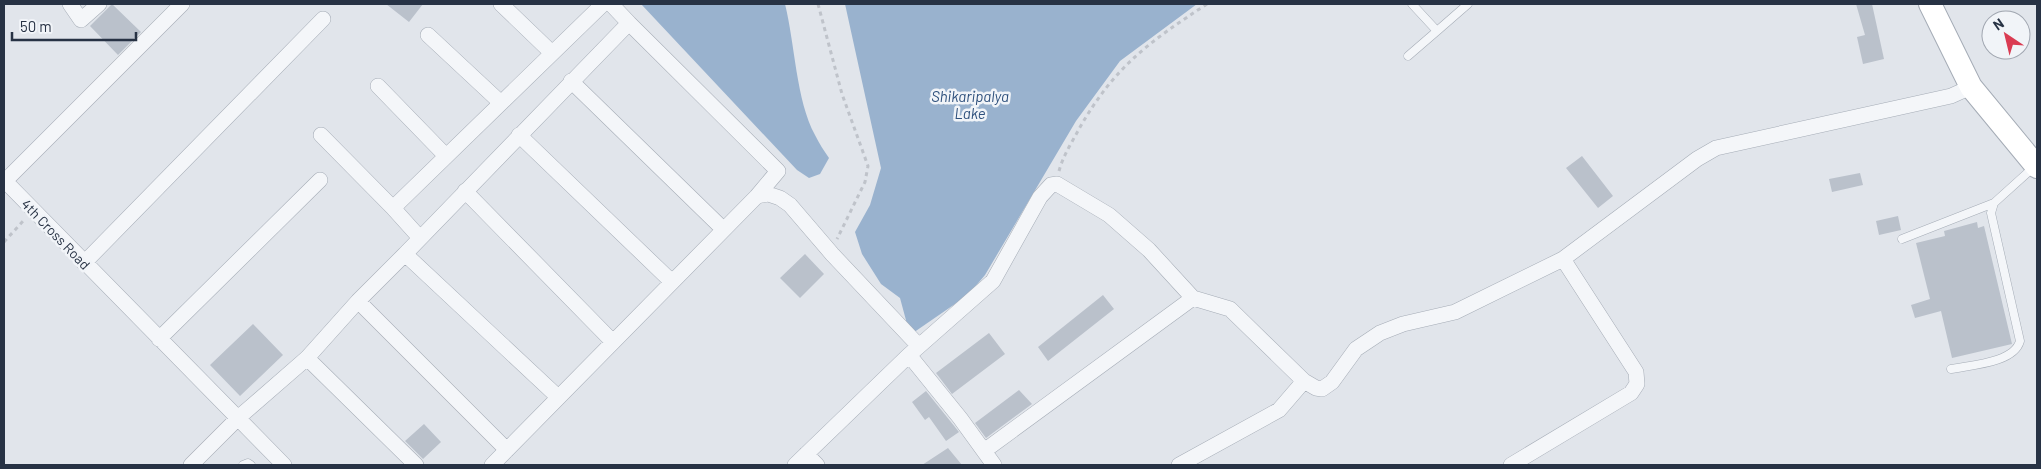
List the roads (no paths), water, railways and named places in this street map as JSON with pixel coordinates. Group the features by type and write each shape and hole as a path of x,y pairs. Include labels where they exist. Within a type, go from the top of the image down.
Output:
{"street":[{"path":"70,4 82,20 99,4"},
{"name":"4th Cross Road","path":"182,4 4,180 284,465"},
{"path":"500,4 552,53"},
{"path":"393,208 603,4"},
{"path":"492,465 757,196 778,171 611,4"},
{"path":"1930,4 1971,87 2036,166"},
{"path":"84,263 323,19"},
{"path":"191,465 238,418 307,358 358,301 629,23"},
{"path":"428,35 501,103"},
{"path":"571,82 723,229"},
{"path":"378,86 446,156"},
{"path":"795,465 913,350 994,281 1040,197 1050,185 1057,184 1109,215 1149,250 1193,298 1213,302 1230,309 1304,381 1316,388 1322,389 1332,382 1356,349 1380,333 1403,324 1455,312 1563,259 1716,148 1951,96 1971,87"},
{"path":"321,135 420,238"},
{"path":"519,135 672,282"},
{"path":"159,339 320,180"},
{"path":"465,191 613,342"},
{"path":"757,196 768,194 780,198 790,205 913,350 994,465"},
{"path":"405,254 558,398"},
{"path":"1511,465 1631,393 1637,384 1636,372 1563,259"},
{"path":"984,451 1193,298"},
{"path":"358,301 507,450"},
{"path":"307,358 416,465"},
{"path":"1179,465 1279,410 1304,381"},
{"path":"806,454 817,465"}],"lane":[{"path":"1412,4 1436,31"},
{"path":"1408,56 1468,4"},
{"path":"1902,239 1994,203 2036,166"},
{"path":"1951,369 2007,357 2018,346 2020,341 1991,213 1994,203"},
{"path":"242,465 248,463 251,465"}],"water":[{"path":"641,4 785,4 804,105 815,135 829,158 820,174 809,178 797,170"},
{"name":"Shikaripalya Lake","path":"845,4 1197,4 1120,61 1076,121 985,275 968,295 910,335 900,298 881,284 862,254 855,232 870,205 881,168"}]}
